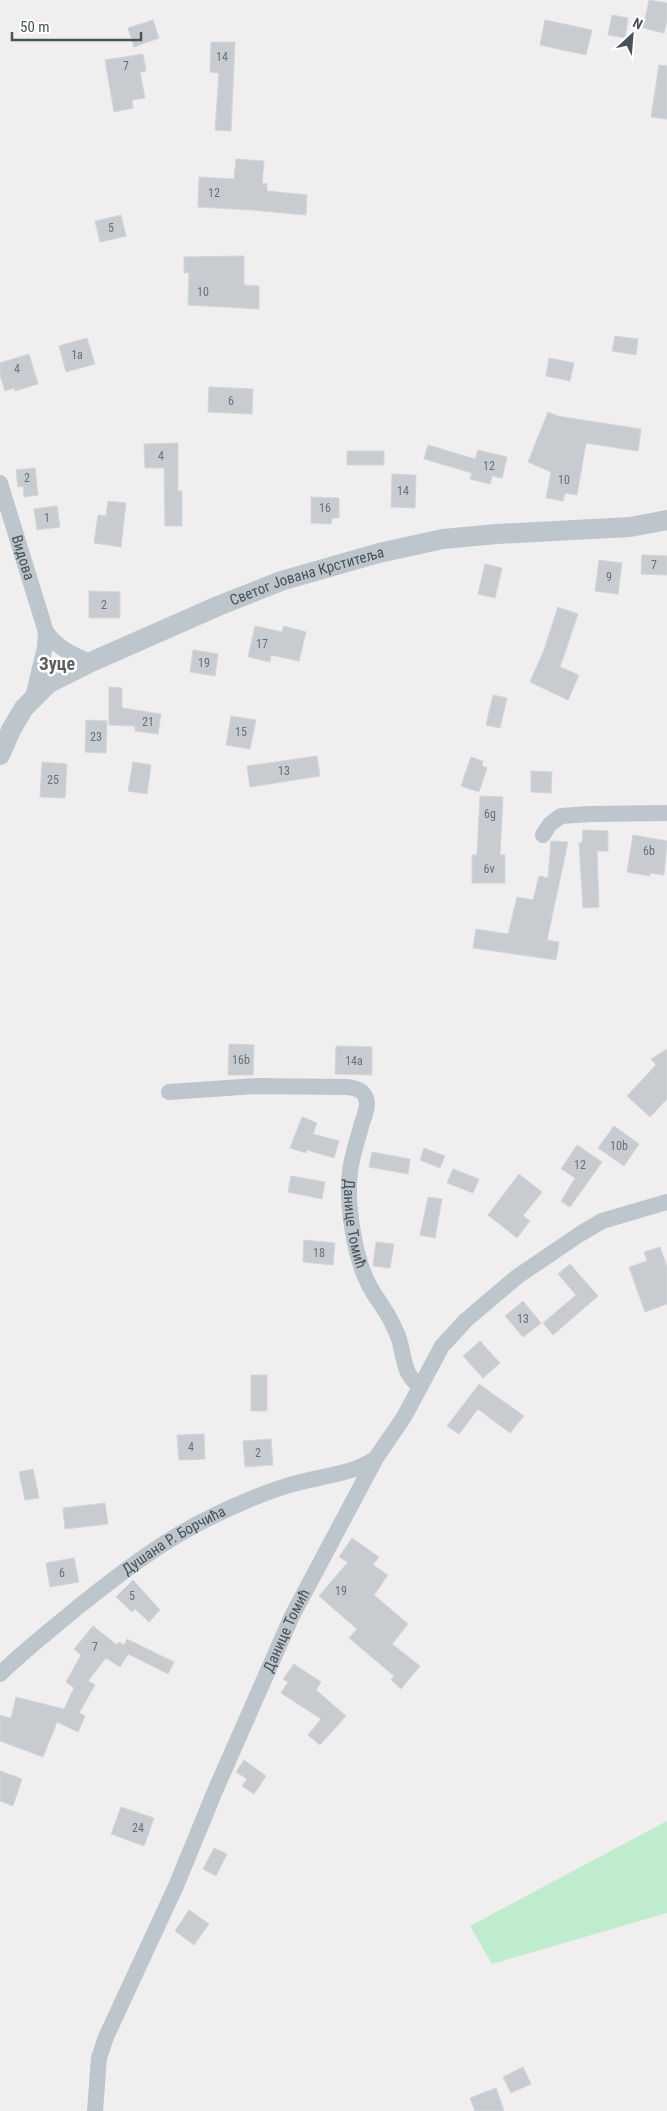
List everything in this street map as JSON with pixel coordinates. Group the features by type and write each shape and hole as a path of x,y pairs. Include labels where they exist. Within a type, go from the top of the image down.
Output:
{"street":[{"name":"Видова","path":"0,483 46,632 34,697"},
{"name":"Светог Јована Крститеља","path":"0,755 24,708 50,683 90,662 272,584 378,553 444,539 630,527 667,520"},
{"name":"Видова","path":"46,632 73,656 90,662"},
{"path":"543,835 550,824 561,816 667,814"},
{"name":"Данице Томић","path":"169,1092 257,1086 347,1087 357,1088 364,1094 367,1105 350,1170 348,1193 351,1218 361,1265 367,1282 376,1300 390,1318 401,1346 407,1372 412,1381 420,1386"},
{"name":"Данице Томић","path":"95,2111 99,2058 106,2037 176,1886 278,1644 376,1458 404,1417 448,1339 466,1320 542,1259 602,1221 667,1202"},
{"name":"Душана Р. Борчића","path":"0,1674 23,1652 123,1570 149,1552 212,1516 274,1490 299,1482 360,1468 376,1458"},
{"path":"335,1475 351,1482 358,1491"}],"green space":[{"path":"667,1821 667,1913 492,1964 470,1926"}],"building":[{"path":"649,0 667,3 667,21 664,33 643,28"},
{"path":"612,15 628,18 625,38 608,35"},
{"path":"153,20 159,38 134,47 128,28"},
{"path":"545,20 592,30 586,55 540,45"},
{"path":"211,42 235,42 231,131 215,130 219,73 210,72"},
{"path":"143,54 146,71 140,72 145,98 132,100 133,108 114,112 105,60"},
{"path":"659,65 667,66 667,119 651,117"},
{"path":"236,159 264,161 262,183 267,184 267,191 307,195 306,215 198,207 199,177 234,179"},
{"path":"121,215 126,236 100,242 95,221"},
{"path":"244,256 244,285 259,286 259,309 188,305 189,273 184,273 184,257"},
{"path":"615,336 638,339 636,355 612,351"},
{"path":"87,338 95,364 66,372 59,346"},
{"path":"29,354 38,384 15,391 14,388 5,391 0,375 0,363"},
{"path":"549,358 574,363 570,381 546,376"},
{"path":"209,387 253,389 252,414 208,412"},
{"path":"548,412 557,416 641,429 638,451 586,443 577,495 565,493 563,501 546,498 551,472 528,462"},
{"path":"178,443 178,491 182,491 182,526 165,526 164,468 145,468 144,444"},
{"path":"428,445 475,459 478,450 507,457 502,478 492,476 490,484 470,479 472,473 424,459"},
{"path":"347,451 384,451 384,465 347,465"},
{"path":"35,468 38,495 24,497 23,486 18,487 16,470"},
{"path":"392,474 416,475 415,508 391,507"},
{"path":"311,497 339,498 339,518 332,518 331,524 311,523"},
{"path":"108,501 126,503 121,547 94,543 98,515 106,516"},
{"path":"57,506 60,527 37,530 34,509"},
{"path":"642,555 667,556 667,575 641,574"},
{"path":"599,560 622,563 618,594 595,591"},
{"path":"485,564 502,568 495,598 478,594"},
{"path":"89,591 120,592 120,618 89,618"},
{"path":"558,607 578,614 560,667 579,675 568,700 530,682 544,650"},
{"path":"255,626 282,632 284,626 306,632 299,661 271,655 270,662 248,657"},
{"path":"193,650 218,654 215,676 190,672"},
{"path":"109,687 122,688 122,708 161,714 158,734 135,731 135,726 109,725"},
{"path":"493,695 507,698 500,728 486,725"},
{"path":"231,716 256,720 250,749 226,745"},
{"path":"86,720 107,721 106,753 85,752"},
{"path":"317,756 320,776 250,787 247,766"},
{"path":"471,757 483,761 482,766 487,768 479,792 461,786"},
{"path":"42,762 67,764 65,798 40,797"},
{"path":"133,762 151,765 147,794 128,791"},
{"path":"531,771 552,772 551,793 531,792"},
{"path":"480,796 503,797 500,855 505,855 505,883 472,883 472,855 477,855"},
{"path":"583,830 608,831 608,851 597,851 599,907 583,908 579,843 582,843"},
{"path":"633,835 667,841 664,875 650,873 650,876 627,872"},
{"path":"551,841 568,842 547,940 559,942 556,960 473,948 476,929 508,934 517,897 533,900 539,876 548,878"},
{"path":"229,1044 254,1045 253,1075 228,1075"},
{"path":"336,1046 372,1047 372,1075 335,1074"},
{"path":"667,1049 667,1099 650,1117 627,1096 656,1065 651,1059"},
{"path":"302,1117 317,1123 313,1134 339,1141 334,1158 307,1150 306,1153 290,1148"},
{"path":"614,1126 639,1144 624,1166 598,1148"},
{"path":"577,1145 602,1162 570,1207 561,1201 575,1178 561,1169"},
{"path":"424,1148 445,1156 440,1168 420,1160"},
{"path":"372,1152 410,1159 408,1174 369,1167"},
{"path":"453,1169 479,1179 473,1193 447,1183"},
{"path":"519,1174 542,1192 523,1216 530,1221 517,1238 488,1215"},
{"path":"291,1176 325,1182 322,1199 288,1192"},
{"path":"428,1197 442,1199 435,1238 420,1235"},
{"path":"304,1240 335,1243 333,1265 303,1262"},
{"path":"376,1242 394,1244 390,1268 373,1266"},
{"path":"660,1247 667,1267 667,1304 645,1312 629,1267 647,1261 644,1252"},
{"path":"570,1264 598,1296 553,1335 543,1323 576,1295 558,1274"},
{"path":"523,1301 541,1323 523,1337 505,1316"},
{"path":"480,1341 500,1363 483,1378 463,1356"},
{"path":"251,1375 267,1375 267,1411 251,1411"},
{"path":"479,1384 524,1416 510,1433 478,1409 459,1434 447,1426"},
{"path":"204,1434 205,1459 179,1460 177,1435"},
{"path":"271,1439 273,1465 245,1467 243,1441"},
{"path":"33,1469 39,1498 25,1500 19,1472"},
{"path":"105,1503 108,1524 65,1529 63,1508"},
{"path":"352,1538 379,1557 373,1565 388,1575 374,1595 408,1624 392,1644 420,1666 401,1689 391,1680 394,1676 349,1638 357,1629 319,1596 348,1562 339,1557"},
{"path":"74,1558 79,1582 50,1587 46,1563"},
{"path":"133,1580 160,1610 149,1622 135,1609 132,1612 116,1597"},
{"path":"93,1626 117,1645 119,1642 124,1645 127,1639 174,1662 168,1674 128,1654 120,1667 106,1658 88,1681 95,1685 79,1713 85,1716 78,1732 57,1722 43,1757 0,1741 0,1715 11,1718 16,1697 64,1709 74,1688 66,1682 81,1655 74,1649"},
{"path":"294,1664 321,1682 316,1690 346,1716 320,1745 308,1735 321,1719 281,1693 288,1682 283,1679"},
{"path":"244,1760 266,1776 254,1794 242,1786 247,1779 236,1772"},
{"path":"0,1771 22,1779 13,1806 0,1801"},
{"path":"121,1807 154,1818 144,1846 111,1834"},
{"path":"214,1848 227,1854 216,1876 203,1869"},
{"path":"189,1910 209,1924 194,1945 175,1931"},
{"path":"523,2067 531,2084 511,2093 503,2077"},
{"path":"496,2088 504,2111 475,2111 470,2098"}],"district":[{"name":"Зуце","path":"57,663"}]}
